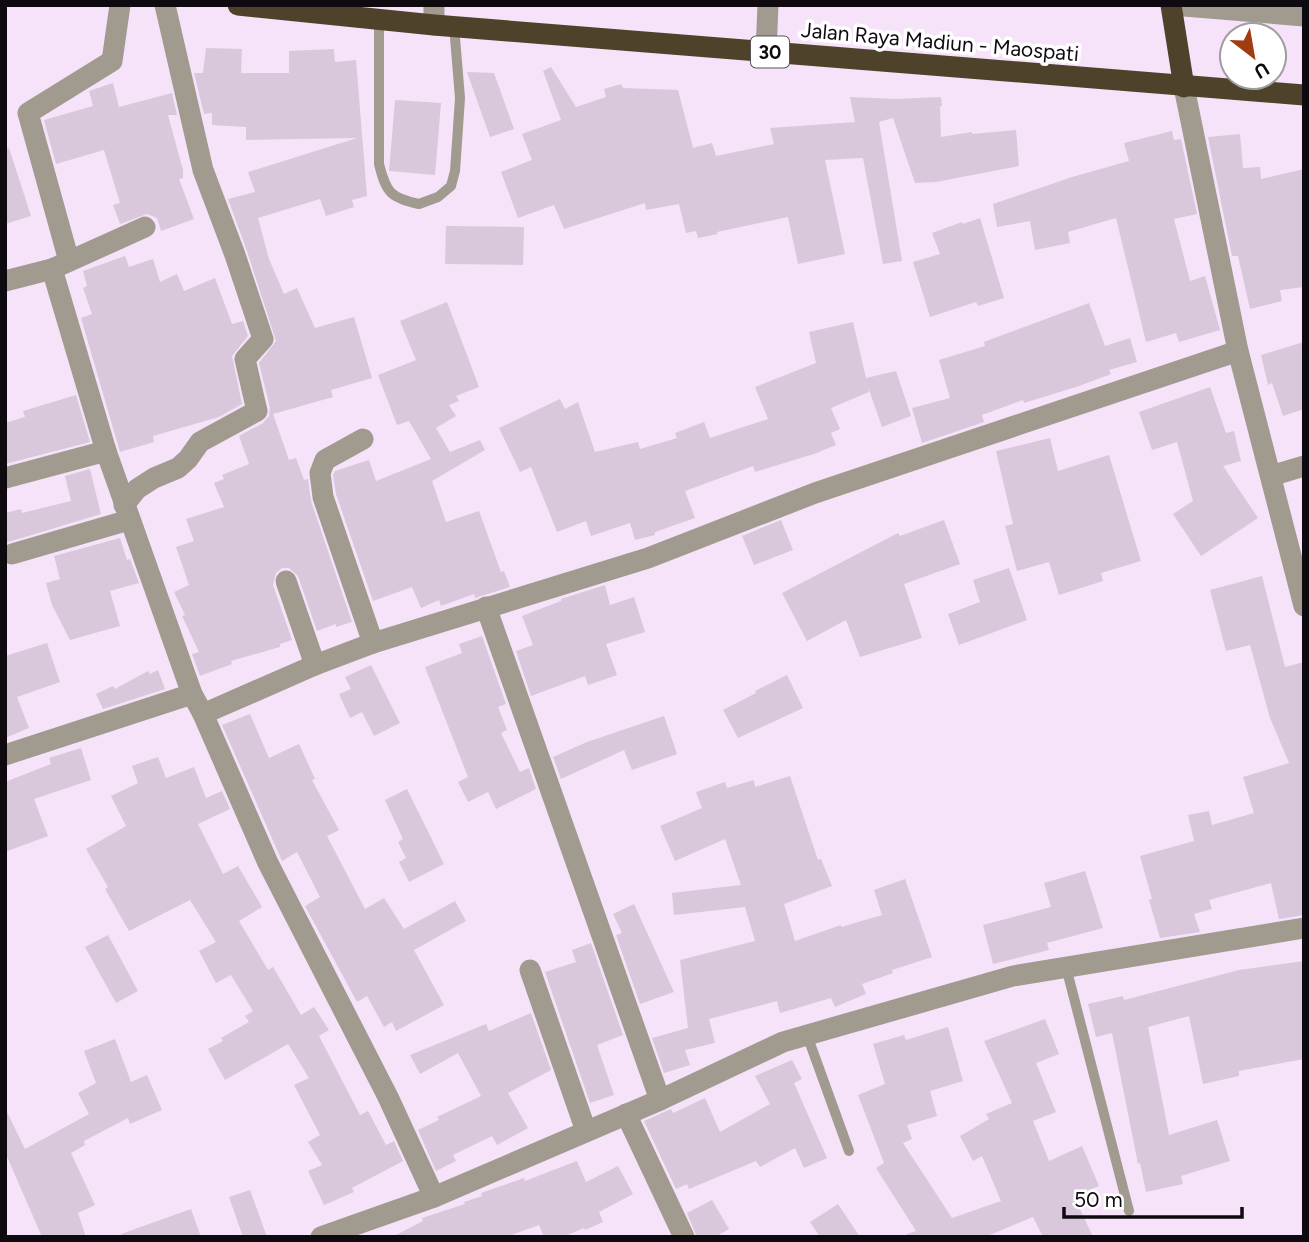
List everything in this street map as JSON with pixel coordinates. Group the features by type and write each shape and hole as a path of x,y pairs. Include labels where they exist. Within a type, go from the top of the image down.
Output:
{"highway":[{"name":"Jalan Raya Madiun - Maospati","path":"238,5 379,20 441,19 766,52 1304,95"},
{"path":"1171,5 1184,87"}],"street":[{"path":"120,5 112,61 28,114 106,451 192,694 268,863 388,1097 435,1197"},
{"path":"12,554 127,512 137,489 178,468 200,442 257,411 245,359 263,339 203,170 165,5"},
{"path":"766,52 768,5"},
{"path":"1171,5 1290,12"},
{"path":"1184,87 1238,351 1304,606"},
{"path":"5,281 61,265 145,227"},
{"path":"203,714 373,643 648,558 815,493 1238,351"},
{"path":"363,439 325,460 320,473 323,497 373,643"},
{"path":"5,478 106,451"},
{"path":"1271,477 1304,466"},
{"path":"286,581 315,665"},
{"path":"486,607 660,1100"},
{"path":"5,755 192,694"},
{"path":"328,1235 435,1197 660,1100 783,1042 1013,976 1304,928"},
{"path":"530,970 586,1131"},
{"path":"626,1114 684,1237"}],"lane":[{"path":"379,20 379,164 385,187 392,195 419,204 438,197 451,186 455,171 460,98 441,19"},
{"path":"1066,967 1129,1211"},
{"path":"807,1035 849,1152"}],"building":[{"path":"206,48 242,49 241,73 289,73 289,51 334,49 335,62 356,60 367,196 352,200 354,207 326,216 320,199 258,218 269,259 284,294 297,288 315,328 354,317 372,378 331,390 333,397 273,414 289,460 296,458 304,480 308,479 311,501 352,622 317,631 298,576 289,568 282,568 276,573 273,585 292,640 280,644 280,647 231,661 232,664 200,676 192,654 199,652 174,592 189,585 176,547 194,541 186,519 224,507 214,483 224,479 222,475 249,464 239,436 263,423 269,416 270,408 259,363 276,341 228,199 255,192 248,172 357,138 246,140 246,127 212,125 212,113 204,114 194,73 203,73"},
{"path":"551,67 576,107 606,97 604,89 621,84 623,88 678,90 693,148 712,143 716,156 774,144 770,128 855,122 850,97 941,97 942,106 935,108 940,107 941,137 1016,130 1019,166 936,182 915,183 893,118 879,122 902,261 883,264 863,158 825,160 845,254 798,264 788,217 698,238 696,231 686,233 679,204 646,210 645,203 564,229 554,205 518,218 501,172 532,160 522,134 561,120 543,71"},
{"path":"467,72 494,73 514,129 490,137"},
{"path":"113,83 119,107 172,93 177,115 168,115 183,170 183,178 179,179 194,219 161,231 157,218 147,214 120,224 113,205 120,203 104,150 56,164 44,120 93,106 89,91"},
{"path":"395,100 441,103 435,175 389,171"},
{"path":"1172,131 1174,140 1181,139 1197,214 1174,219 1190,281 1205,276 1220,330 1179,342 1176,333 1146,342 1116,218 1068,232 1070,243 1035,250 1030,221 997,227 993,204 1129,161 1124,143"},
{"path":"1240,134 1243,168 1260,167 1261,179 1304,169 1304,287 1280,290 1282,301 1250,309 1238,256 1232,256 1208,137"},
{"path":"9,148 31,216 5,224 5,149"},
{"path":"980,218 1004,298 978,306 976,302 930,317 913,262 940,254 932,233"},
{"path":"446,226 524,227 523,265 445,264"},
{"path":"125,256 129,267 153,259 160,282 177,274 184,291 215,278 232,324 243,321 248,336 232,356 242,404 219,417 153,436 154,442 120,452 81,318 92,314 83,288 87,286 83,271"},
{"path":"447,302 479,387 456,396 459,401 449,405 456,416 436,428 450,452 480,440 485,450 432,481 446,522 479,511 501,572 504,571 510,587 475,598 474,594 441,606 439,600 421,608 412,587 373,601 336,494 333,475 335,471 369,460 376,481 431,459 409,421 397,425 378,375 416,360 400,321"},
{"path":"1089,303 1105,346 1130,338 1137,362 1109,370 1111,374 1079,386 1024,403 1023,400 982,415 984,422 922,443 912,408 950,398 939,360 985,346 984,342"},
{"path":"853,322 866,378 896,371 911,416 882,427 868,387 869,392 831,408 840,429 831,433 836,445 755,472 753,466 685,491 695,518 655,532 655,535 635,540 630,523 591,536 586,521 557,532 531,467 520,472 499,428 560,399 565,409 578,402 595,452 638,442 640,449 677,438 675,433 704,422 710,438 768,419 755,387 816,363 809,332"},
{"path":"1304,342 1304,409 1283,416 1272,383 1268,385 1261,355"},
{"path":"1210,387 1226,433 1234,431 1241,461 1223,466 1258,518 1201,556 1173,514 1193,501 1177,442 1152,450 1139,412"},
{"path":"76,395 90,442 5,464 5,423 25,417 23,411"},
{"path":"1050,438 1058,471 1109,455 1141,561 1101,573 1103,581 1059,595 1049,562 1017,571 1005,526 1013,524 996,451"},
{"path":"90,469 101,514 5,543 5,513 21,509 22,513 71,501 65,476"},
{"path":"781,520 793,550 754,565 742,536"},
{"path":"944,520 960,564 904,584 922,638 860,657 846,620 807,641 782,593 898,533 900,536"},
{"path":"120,538 127,560 130,559 139,583 110,591 120,626 70,640 52,605 46,583 60,579 54,556"},
{"path":"1009,568 1027,620 959,645 948,614 980,602 973,580"},
{"path":"1262,576 1285,667 1304,662 1304,915 1279,919 1271,883 1209,900 1212,909 1194,914 1200,932 1160,938 1140,856 1194,841 1188,815 1209,811 1212,825 1254,813 1243,777 1289,763 1270,718 1250,645 1226,651 1210,590"},
{"path":"605,585 610,605 634,597 645,632 606,644 617,675 588,685 585,676 531,696 516,651 533,645 522,616 561,599"},
{"path":"482,636 506,704 498,707 507,730 501,733 520,772 529,768 536,789 496,809 488,792 468,802 458,782 468,777 425,667 462,653 459,644"},
{"path":"47,643 60,682 17,697 29,728 5,738 5,656"},
{"path":"371,665 400,723 374,736 362,712 350,718 339,694 351,689 345,677"},
{"path":"158,670 165,689 103,709 96,694 113,686 115,689 148,671 150,674"},
{"path":"787,675 803,708 738,738 723,710"},
{"path":"250,714 269,758 299,744 315,779 312,780 339,830 327,836 365,909 384,898 404,929 455,901 466,921 414,950 444,1005 396,1031 392,1022 384,1027 367,996 357,1002 305,906 320,897 297,852 282,861 222,725"},
{"path":"664,716 677,754 632,770 624,750 561,779 553,757 587,742"},
{"path":"81,748 91,780 34,799 48,836 5,852 5,782 51,764 49,758"},
{"path":"158,757 166,778 194,767 206,798 222,791 230,809 198,824 223,874 238,866 262,907 239,921 268,970 273,967 301,1015 314,1007 329,1030 319,1036 360,1115 368,1111 386,1145 394,1141 403,1161 352,1188 354,1192 324,1205 308,1171 322,1165 308,1142 320,1135 294,1085 309,1078 288,1044 225,1080 208,1049 249,1022 245,1016 253,1011 231,975 216,983 199,951 216,942 190,900 129,931 86,849 126,826 111,796 138,783 132,766"},
{"path":"790,776 818,860 821,859 832,886 784,904 795,941 841,925 882,915 874,890 905,879 932,957 892,970 893,973 862,984 866,994 835,1007 831,998 780,1013 777,1001 709,1019 715,1043 685,1050 690,1065 664,1073 652,1038 688,1028 680,960 755,941 745,907 674,915 672,893 741,885 725,839 675,861 660,826 702,808 696,792 725,782 727,788 754,780 755,787"},
{"path":"407,789 444,864 409,882 399,862 406,858 398,842 403,839 385,800"},
{"path":"1085,871 1103,928 1047,943 1049,950 993,964 983,925 1051,907 1044,883"},
{"path":"634,904 674,992 640,1004 616,935 622,933 613,914"},
{"path":"108,935 138,991 116,1003 85,947"},
{"path":"591,943 623,1035 597,1045 614,1095 590,1103 545,972 576,962 572,950"},
{"path":"1304,961 1304,1059 1239,1071 1239,1076 1203,1084 1189,1016 1148,1027 1169,1135 1217,1120 1230,1161 1181,1176 1183,1184 1146,1192 1112,1033 1096,1037 1088,1004 1123,996 1124,1000 1239,970"},
{"path":"531,1013 551,1070 508,1093 528,1128 497,1145 492,1136 453,1155 456,1161 436,1171 418,1130 439,1120 437,1117 481,1096 458,1053 420,1074 410,1055 486,1024 489,1031"},
{"path":"1045,1019 1059,1054 1036,1063 1056,1112 1033,1121 1049,1161 1082,1146 1099,1186 1074,1196 1093,1237 1043,1237 1033,1217 985,1237 908,1237 907,1234 916,1231 876,1168 884,1163 858,1095 885,1084 873,1044 904,1035 906,1040 948,1027 963,1081 930,1091 937,1116 907,1125 912,1139 903,1143 952,1218 1001,1201 982,1156 973,1161 960,1136 989,1119 986,1114 1012,1103 984,1041"},
{"path":"115,1039 131,1082 147,1075 162,1110 130,1124 128,1118 84,1141 85,1145 71,1153 95,1205 78,1213 86,1237 42,1237 5,1152 5,1108 25,1149 89,1114 78,1093 96,1083 84,1051"},
{"path":"792,1060 802,1079 794,1083 827,1158 804,1168 795,1148 760,1167 756,1161 689,1189 687,1184 676,1189 644,1121 671,1109 673,1113 705,1098 720,1132 770,1104 755,1076"},
{"path":"577,1161 586,1182 618,1166 633,1194 599,1212 603,1222 585,1230 584,1228 563,1237 544,1237 539,1225 506,1237 392,1237 423,1221 422,1218 465,1204 464,1202 482,1196 481,1193 524,1178 525,1181"},
{"path":"250,1190 267,1237 243,1237 229,1197"},
{"path":"712,1200 729,1229 715,1237 697,1237 687,1213"},
{"path":"838,1204 860,1237 820,1237 810,1222"},
{"path":"191,1209 201,1237 121,1237 121,1234"}]}
